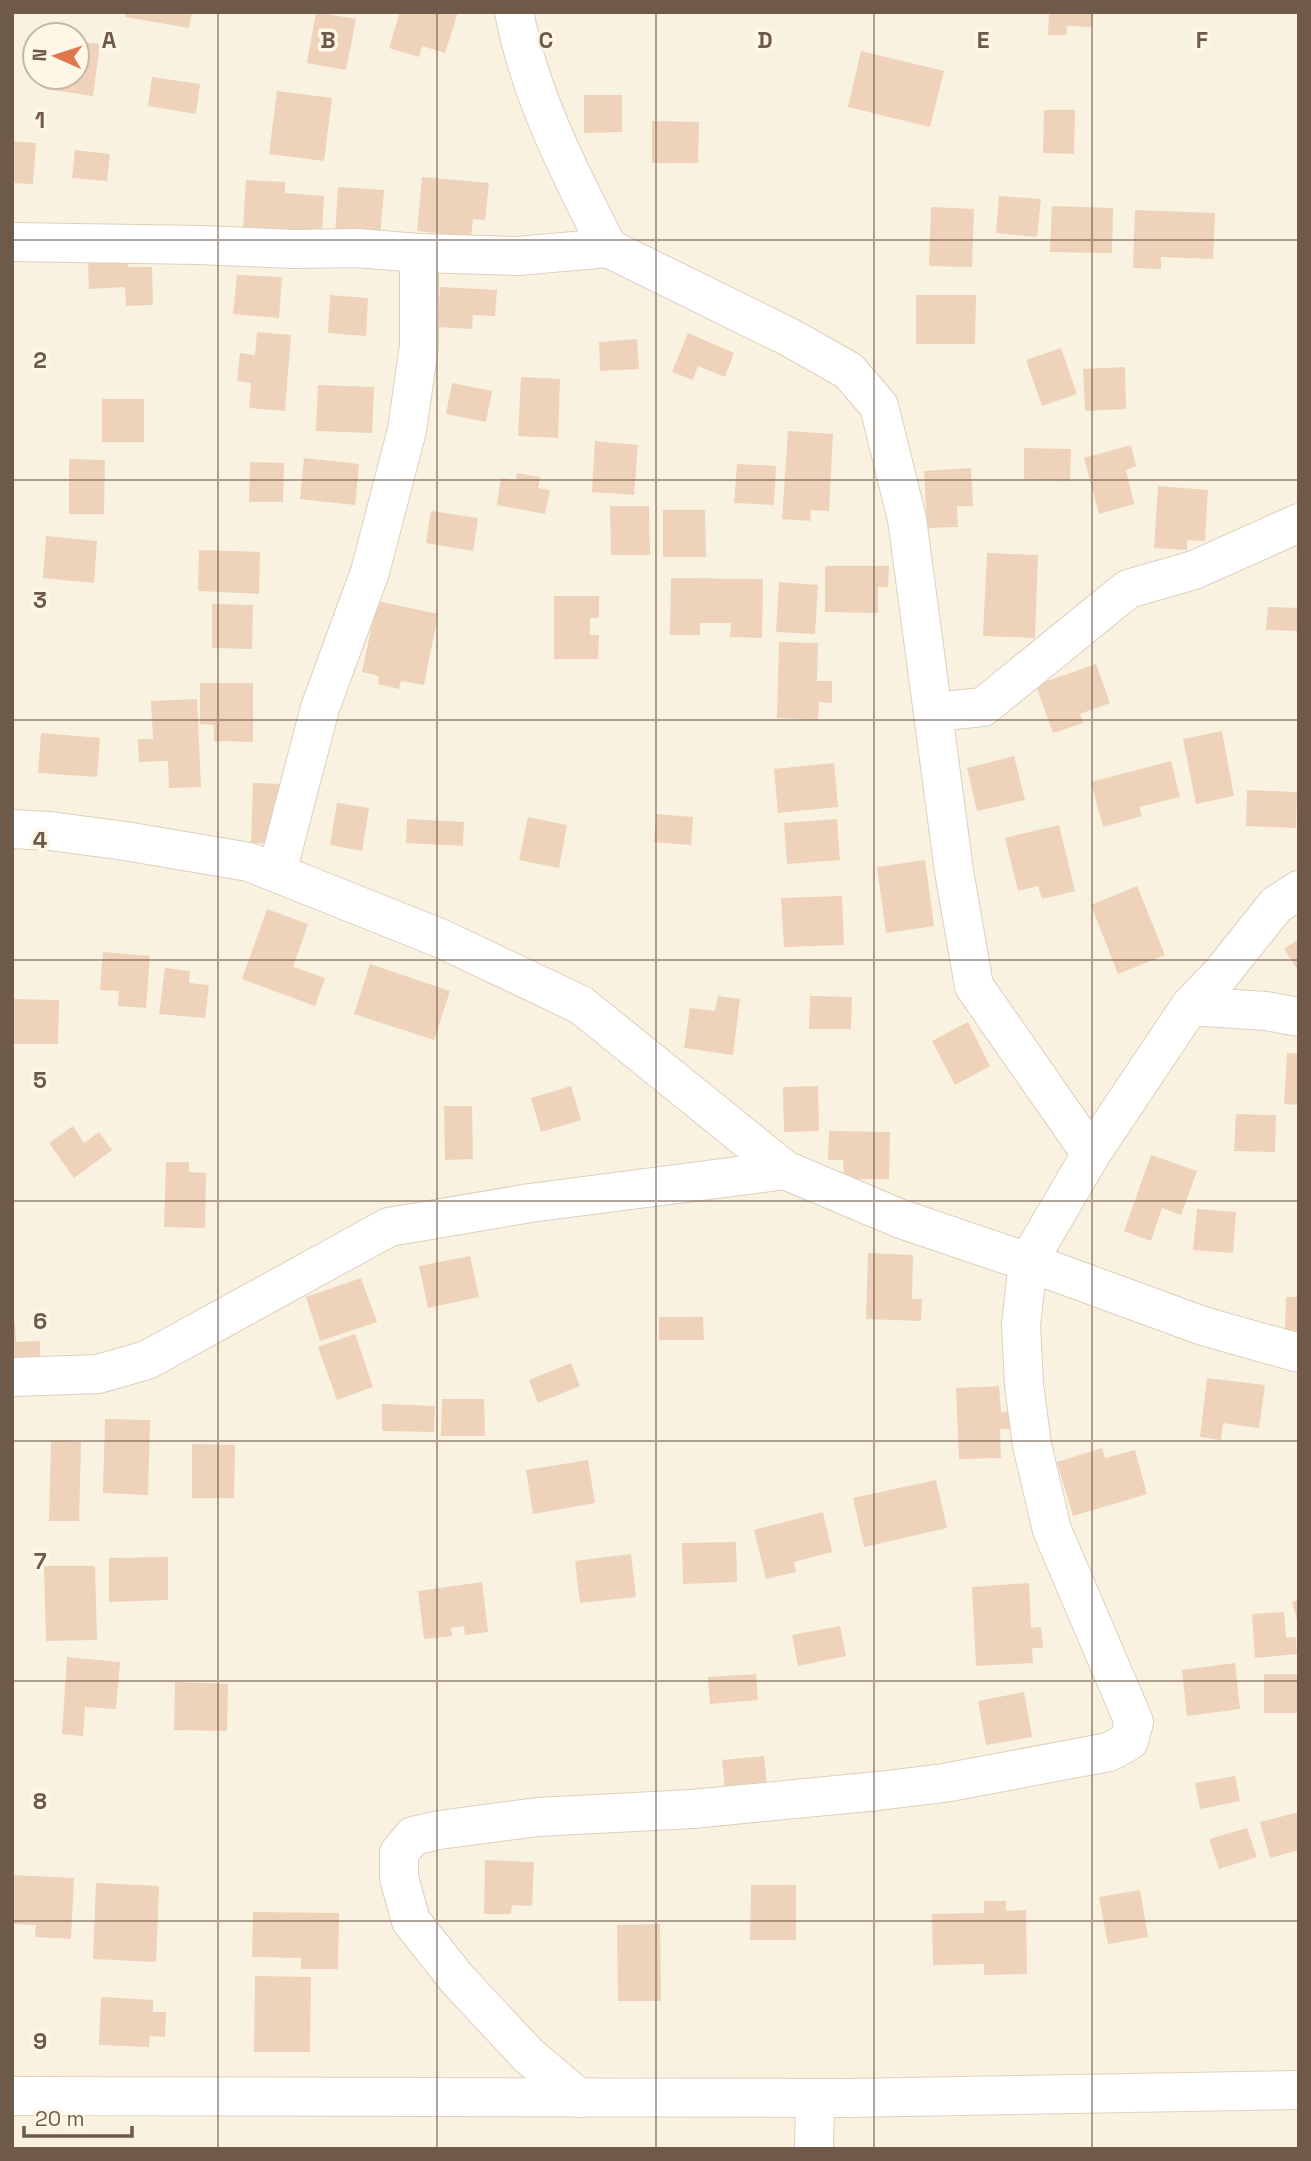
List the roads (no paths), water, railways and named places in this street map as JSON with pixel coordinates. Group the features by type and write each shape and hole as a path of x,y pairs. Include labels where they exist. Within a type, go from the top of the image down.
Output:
{"street":[{"path":"514,12 520,42 547,119 608,248"},
{"path":"12,242 356,248 518,256 608,248 778,331 849,371 879,407 907,519 954,871 974,986 1091,1154"},
{"path":"277,872 320,708 370,572 407,430 419,346 419,253"},
{"path":"933,712 983,707 1128,589 1194,570 1299,523"},
{"path":"12,829 125,841 249,862 442,939 581,1005 785,1170 901,1219 1203,1326 1299,1353"},
{"path":"579,2098 528,2055 458,1980 411,1921 399,1878 399,1853 413,1836 538,1817 692,1810 944,1783 1109,1752 1129,1741 1134,1722 1052,1530 1032,1445 1024,1385 1021,1325 1028,1262 1091,1154 1190,1006 1220,975 1276,905 1299,890"},
{"path":"1190,1006 1299,1017"},
{"path":"12,1377 98,1374 147,1360 389,1227 530,1203 785,1170"},
{"path":"12,2096 815,2098 1299,2090"},
{"path":"814,2149 815,2098"}]}
